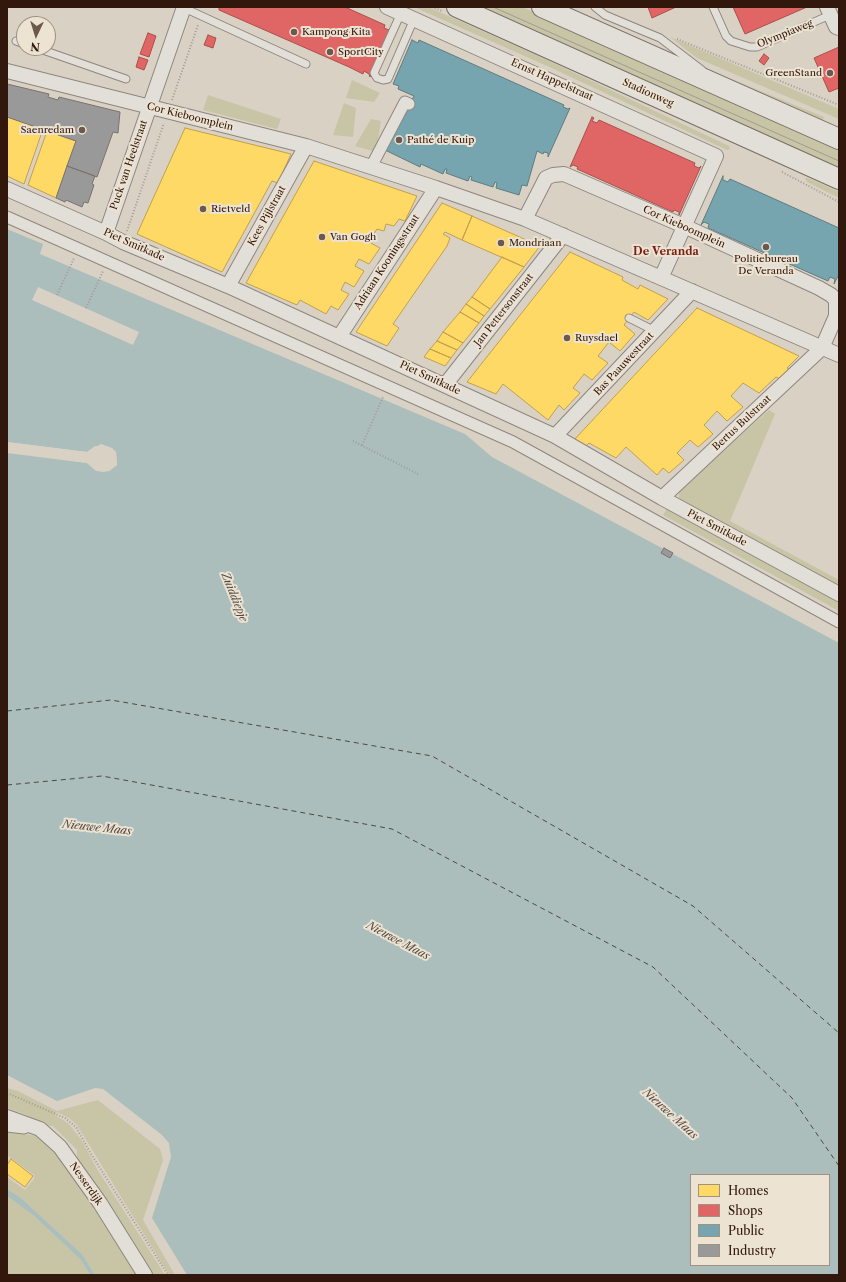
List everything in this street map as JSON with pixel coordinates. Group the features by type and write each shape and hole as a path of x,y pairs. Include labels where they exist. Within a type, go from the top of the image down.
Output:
{"main road":[{"name":"Stadionweg","path":"456,7 839,179"},
{"path":"542,7 839,139"}],"street":[{"name":"Puck van Heelstraat","path":"106,233 183,7"},
{"name":"Ernst Happelstraat","path":"387,7 716,156 684,226"},
{"name":"Olympiaweg","path":"828,11 836,27 839,28"},
{"name":"Cor Kieboomplein","path":"7,72 306,146 372,165 525,219 839,355"},
{"path":"372,165 404,102 409,104"},
{"name":"Kees Pijlstraat","path":"228,286 306,146"},
{"name":"Cor Kieboomplein","path":"525,219 546,178 553,175 564,174 684,226 831,295 836,300 838,312 822,348"},
{"name":"Adriaan Kooningsstraat","path":"339,337 436,188"},
{"name":"Piet Smitkade","path":"7,189 123,242 228,286 555,436 662,498 839,594"},
{"path":"7,217 512,442 839,622"},
{"path":"660,278 684,226"},
{"name":"Jan Pettersonstraat","path":"445,385 563,235"},
{"name":"Bas Paauwestraat","path":"555,436 692,291"},
{"name":"Bertus Bulstraat","path":"662,498 822,348"},
{"name":"Nesserdijk","path":"7,1117 34,1127 48,1135 69,1159 100,1203 145,1275"}],"lane":[{"path":"183,7 306,64"},
{"path":"595,7 605,15 660,38 689,59 719,85"},
{"name":"Olympiaweg","path":"713,7 726,36 731,41 750,47 757,47 828,11"},
{"path":"401,13 374,73 377,78 383,80 388,79 414,19"},
{"path":"56,55 126,79"},
{"path":"629,318 655,331"},
{"path":"7,1128 24,1130 34,1127"}],"path":[{"name":"Puck van Heelstraat","path":"123,242 201,16"},
{"path":"673,37 839,105"},
{"path":"57,295 70,266"},
{"path":"86,308 100,279"},
{"path":"362,445 384,395"},
{"path":"353,441 418,474"},
{"path":"7,1093 65,1118 76,1127 91,1154 168,1275"}],"shaded area":[{"path":"414,7 428,7 543,58 729,146 730,149 727,150 545,65"},
{"path":"473,7 522,7 839,147 839,167"},
{"path":"670,37 839,109 839,119 697,58"},
{"path":"719,74 824,117 821,126 777,100"},
{"path":"352,80 380,93 374,102 346,98"},
{"path":"208,95 281,119 277,129 203,110"},
{"path":"344,103 356,108 353,137 333,135"},
{"path":"371,119 381,121 376,152 355,146"},
{"path":"805,178 839,192 839,198 807,182"},
{"path":"769,410 775,414 730,521 839,580 839,587 717,521 679,498 679,491"},
{"path":"668,507 839,602 839,611 663,515"},
{"path":"7,1088 18,1091 57,1111 98,1100 160,1149 163,1160 143,1220 175,1275 169,1275 77,1125 69,1118 57,1112 55,1115 69,1124 82,1141 97,1169 165,1275 151,1275 77,1158 77,1150 53,1126 49,1126 7,1108"},
{"path":"7,1132 37,1136 60,1156 137,1275 95,1275 82,1254 20,1197 7,1189 7,1177 25,1190 34,1179 34,1175 7,1155"},
{"path":"7,1196 34,1216 81,1260 90,1275 7,1275"}],"water":[{"path":"7,229 43,244 40,254 465,434 492,457 839,643 839,1275 187,1275 152,1218 171,1157 169,1143 162,1135 103,1089 95,1088 57,1101 7,1075 7,452 87,463 96,471 109,471 117,465 116,452 107,446 95,446 87,452 7,442"},
{"path":"7,1189 20,1197 82,1254 95,1275 90,1275 81,1260 34,1216 7,1196"}],"pier":[{"path":"38,287 139,332 133,345 32,300"},
{"path":"7,442 87,452 101,444 112,448 116,452 117,465 109,471 103,472 97,471 87,463 7,453 7,450 87,461 97,469 108,469 115,464 114,453 111,449 101,446 87,454 7,444"}],"building: Homes":[{"path":"7,116 43,129 24,184 7,176"},
{"name":"Rietveld","path":"185,128 291,154 278,183 272,181 222,272 137,234"},
{"path":"47,131 76,141 56,198 28,185"},
{"name":"Van Gogh","path":"314,161 417,196 405,221 399,219 394,226 386,224 384,231 377,229 369,242 380,248 369,264 359,259 355,266 364,271 354,287 345,282 341,290 349,294 338,310 331,306 326,314 300,300 297,305 246,283"},
{"path":"442,203 472,216 462,240 445,232 443,234 450,238 447,246 393,324 399,328 387,346 356,332"},
{"name":"Mondriaan","path":"472,216 540,246 524,267 462,240"},
{"name":"Ruysdael","path":"570,252 623,277 622,280 638,289 640,285 668,299 648,320 634,312 624,325 635,334 620,351 609,342 598,356 608,363 592,380 584,374 573,388 580,393 564,410 559,405 548,420 503,384 496,394 467,382"},
{"path":"502,257 524,267 490,309 472,297"},
{"path":"472,297 490,309 484,316 466,304"},
{"path":"466,304 484,316 479,323 460,312"},
{"path":"697,308 799,356 787,368 790,370 780,379 776,377 759,393 743,383 731,396 743,407 727,421 717,411 704,425 713,434 698,447 690,440 677,453 684,460 669,473 663,468 657,475 626,447 616,458 589,443 586,446 574,440"},
{"path":"460,312 479,323 463,343 443,332"},
{"path":"443,332 463,343 457,350 437,341"},
{"path":"437,341 457,350 451,358 430,349"},
{"path":"430,349 451,358 445,366 424,357"},
{"path":"11,1159 33,1176 25,1187 7,1174 7,1165"}],"building: Shops":[{"path":"219,7 345,7 385,25 384,28 389,30 391,28 370,77 369,74 364,71 363,74 219,10"},
{"path":"648,7 676,7 652,18"},
{"path":"733,7 807,7 745,34"},
{"path":"148,33 156,36 149,57 140,54"},
{"path":"208,35 216,38 213,48 204,45"},
{"name":"GreenStand","path":"839,47 839,88 829,92 814,58"},
{"path":"764,54 769,58 764,65 759,61"},
{"path":"139,57 148,60 144,70 136,67"},
{"path":"592,117 594,118 592,121 597,123 599,120 695,163 694,166 699,168 701,166 679,215 679,212 674,210 673,212 577,169 578,167 573,165 570,167"}],"building: Public":[{"path":"412,40 418,43 419,40 564,105 563,107 568,109 570,108 548,157 548,153 544,152 543,154 537,151 527,186 522,185 519,195 496,188 497,183 495,182 493,187 471,180 472,177 470,176 468,181 446,173 447,169 445,169 443,174 421,164 420,167 385,150 414,96 398,89 399,86 393,84"},
{"path":"723,176 723,180 728,182 730,179 839,228 839,277 838,276 834,284 835,279 830,277 828,281 708,228 709,224 704,222 701,225"}],"building: Industry":[{"name":"Saenredam","path":"7,84 49,94 48,97 58,100 59,97 120,112 118,133 113,132 97,177 67,166 76,141 7,117"},
{"path":"67,166 95,176 92,184 94,185 88,203 84,202 82,207 66,200 65,202 56,198"},
{"path":"664,548 673,553 670,558 661,553"}],"ferry route":[{"path":"7,711 111,700 432,756 693,906 839,1033"},
{"path":"7,785 102,776 392,829 653,967 792,1098 839,1166"}],"tram line":[{"path":"493,7 839,161"}],"place":[{"name":"Kampong Kita","path":"294,32"},
{"name":"SportCity","path":"330,52"},
{"name":"GreenStand","path":"830,73"},
{"name":"Saenredam","path":"82,130"},
{"name":"Pathé de Kuip","path":"399,140"},
{"name":"Rietveld","path":"203,209"},
{"name":"Van Gogh","path":"322,237"},
{"name":"Mondriaan","path":"501,243"},
{"name":"Politiebureau De Veranda","path":"766,247"},
{"name":"Ruysdael","path":"567,338"}],"district":[{"name":"De Veranda","path":"666,252"}],"water label":[{"name":"Zuiddiepje","path":"234,597"},
{"name":"Nieuwe Maas","path":"97,828"},
{"name":"Nieuwe Maas","path":"398,941"},
{"name":"Nieuwe Maas","path":"670,1114"}]}
